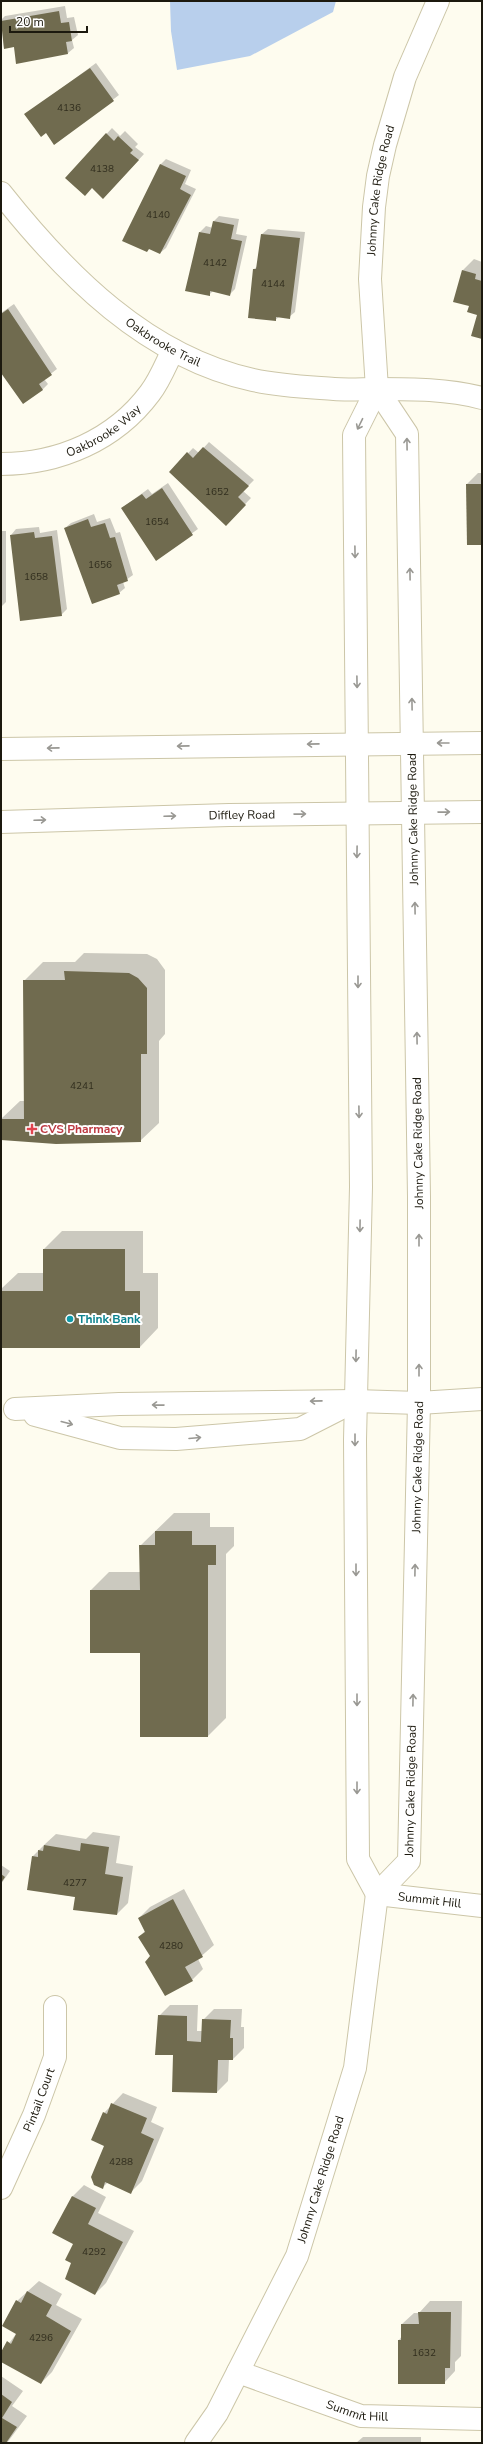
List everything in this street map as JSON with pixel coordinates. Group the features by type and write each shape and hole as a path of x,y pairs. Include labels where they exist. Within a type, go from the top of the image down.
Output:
{"street":[{"name":"Johnny Cake Ridge Road","path":"196,2443 218,2413 297,2256 355,2068 378,1894 409,1861 419,1403 419,1197 407,434 377,389 370,279 373,214 384,145 402,85 438,1"},
{"name":"Oakbrooke Trail","path":"1,193 74,276 96,297 120,317 173,350 232,374 272,384 336,390 377,389 449,391 482,398"},
{"name":"Oakbrooke Way","path":"1,464 36,462 59,456 80,449 119,425 151,392 173,350"},
{"path":"377,389 354,435 361,1187 355,1401 358,1859 378,1894"},
{"path":"1,749 482,742"},
{"name":"Diffley Road","path":"1,822 228,814 482,812"},
{"path":"8,1408 119,1404 355,1401 419,1403 482,1399"},
{"path":"8,1408 120,1438 176,1439 300,1429 355,1401"},
{"name":"Summit Hill","path":"378,1894 482,1901"},
{"name":"Pintail Court","path":"1,2188 34,2115 55,2057 55,2007"},
{"name":"Summit Hill","path":"238,2372 361,2416 482,2419"}],"water":[{"path":"170,1 336,1 333,12 250,56 177,70 171,31"}],"building":[{"path":"59,11 61,23 69,22 72,41 66,42 68,54 16,64 14,47 4,49 1,21"},
{"path":"90,68 114,101 54,145 46,133 41,137 24,114"},
{"path":"106,133 114,141 118,136 133,150 130,153 139,160 103,199 92,188 85,196 65,178"},
{"path":"160,164 186,176 180,189 191,195 160,254 149,249 147,252 122,241"},
{"path":"213,221 234,225 231,239 242,241 230,296 210,291 210,296 185,291 199,232 210,234"},
{"path":"261,234 300,238 290,319 276,317 276,321 248,318 253,269 256,269"},
{"path":"462,270 476,274 475,279 482,281 482,339 471,336 477,315 467,312 469,306 453,302"},
{"path":"8,309 52,375 39,384 43,390 23,404 1,373 1,314"},
{"path":"203,447 249,486 238,497 246,505 226,526 169,472 187,452 193,458"},
{"path":"466,484 482,484 482,545 467,545"},
{"path":"162,488 193,535 156,561 121,508 142,494 146,499"},
{"path":"88,519 91,527 105,523 110,538 115,537 128,581 117,585 120,594 92,604 64,528"},
{"path":"34,532 35,538 52,536 62,616 20,621 10,535"},
{"name":"CVS Pharmacy","path":"64,971 129,973 138,978 147,988 147,1054 141,1054 141,1142 56,1144 1,1140 1,1119 24,1119 23,980 65,980"},
{"name":"Think Bank","path":"43,1249 125,1249 125,1291 140,1291 140,1348 1,1348 1,1291 43,1291"},
{"path":"155,1531 192,1531 192,1545 216,1545 216,1565 208,1565 208,1737 140,1737 140,1653 90,1653 90,1590 140,1590 139,1545 155,1545"},
{"path":"81,1843 109,1847 105,1874 123,1877 117,1915 73,1910 75,1897 27,1890 32,1856 38,1857 38,1850 43,1851 44,1845 80,1851"},
{"path":"1,1874 5,1877 1,1883"},
{"path":"173,1899 203,1957 185,1967 193,1981 165,1996 145,1962 150,1956 138,1937 145,1932 138,1918"},
{"path":"158,2015 187,2016 187,2041 201,2042 202,2019 231,2020 230,2038 233,2038 233,2060 218,2060 217,2093 172,2092 173,2055 155,2055"},
{"path":"111,2103 147,2118 141,2133 154,2139 131,2194 105,2182 103,2189 94,2185 91,2177 104,2146 91,2140 103,2112 107,2114"},
{"path":"72,2196 96,2208 88,2224 123,2242 95,2295 65,2279 71,2263 65,2260 73,2244 52,2233"},
{"path":"27,2291 52,2305 46,2316 71,2331 41,2384 1,2362 1,2352 7,2341 11,2344 16,2334 2,2326 16,2300 21,2303"},
{"path":"418,2312 451,2312 450,2368 445,2368 445,2384 398,2384 398,2340 401,2340 401,2324 419,2324"},
{"path":"1,2394 12,2402 2,2418 17,2427 6,2443 1,2443"}],"place":[{"name":"CVS Pharmacy","path":"32,1129"},
{"name":"Think Bank","path":"70,1319"}]}
